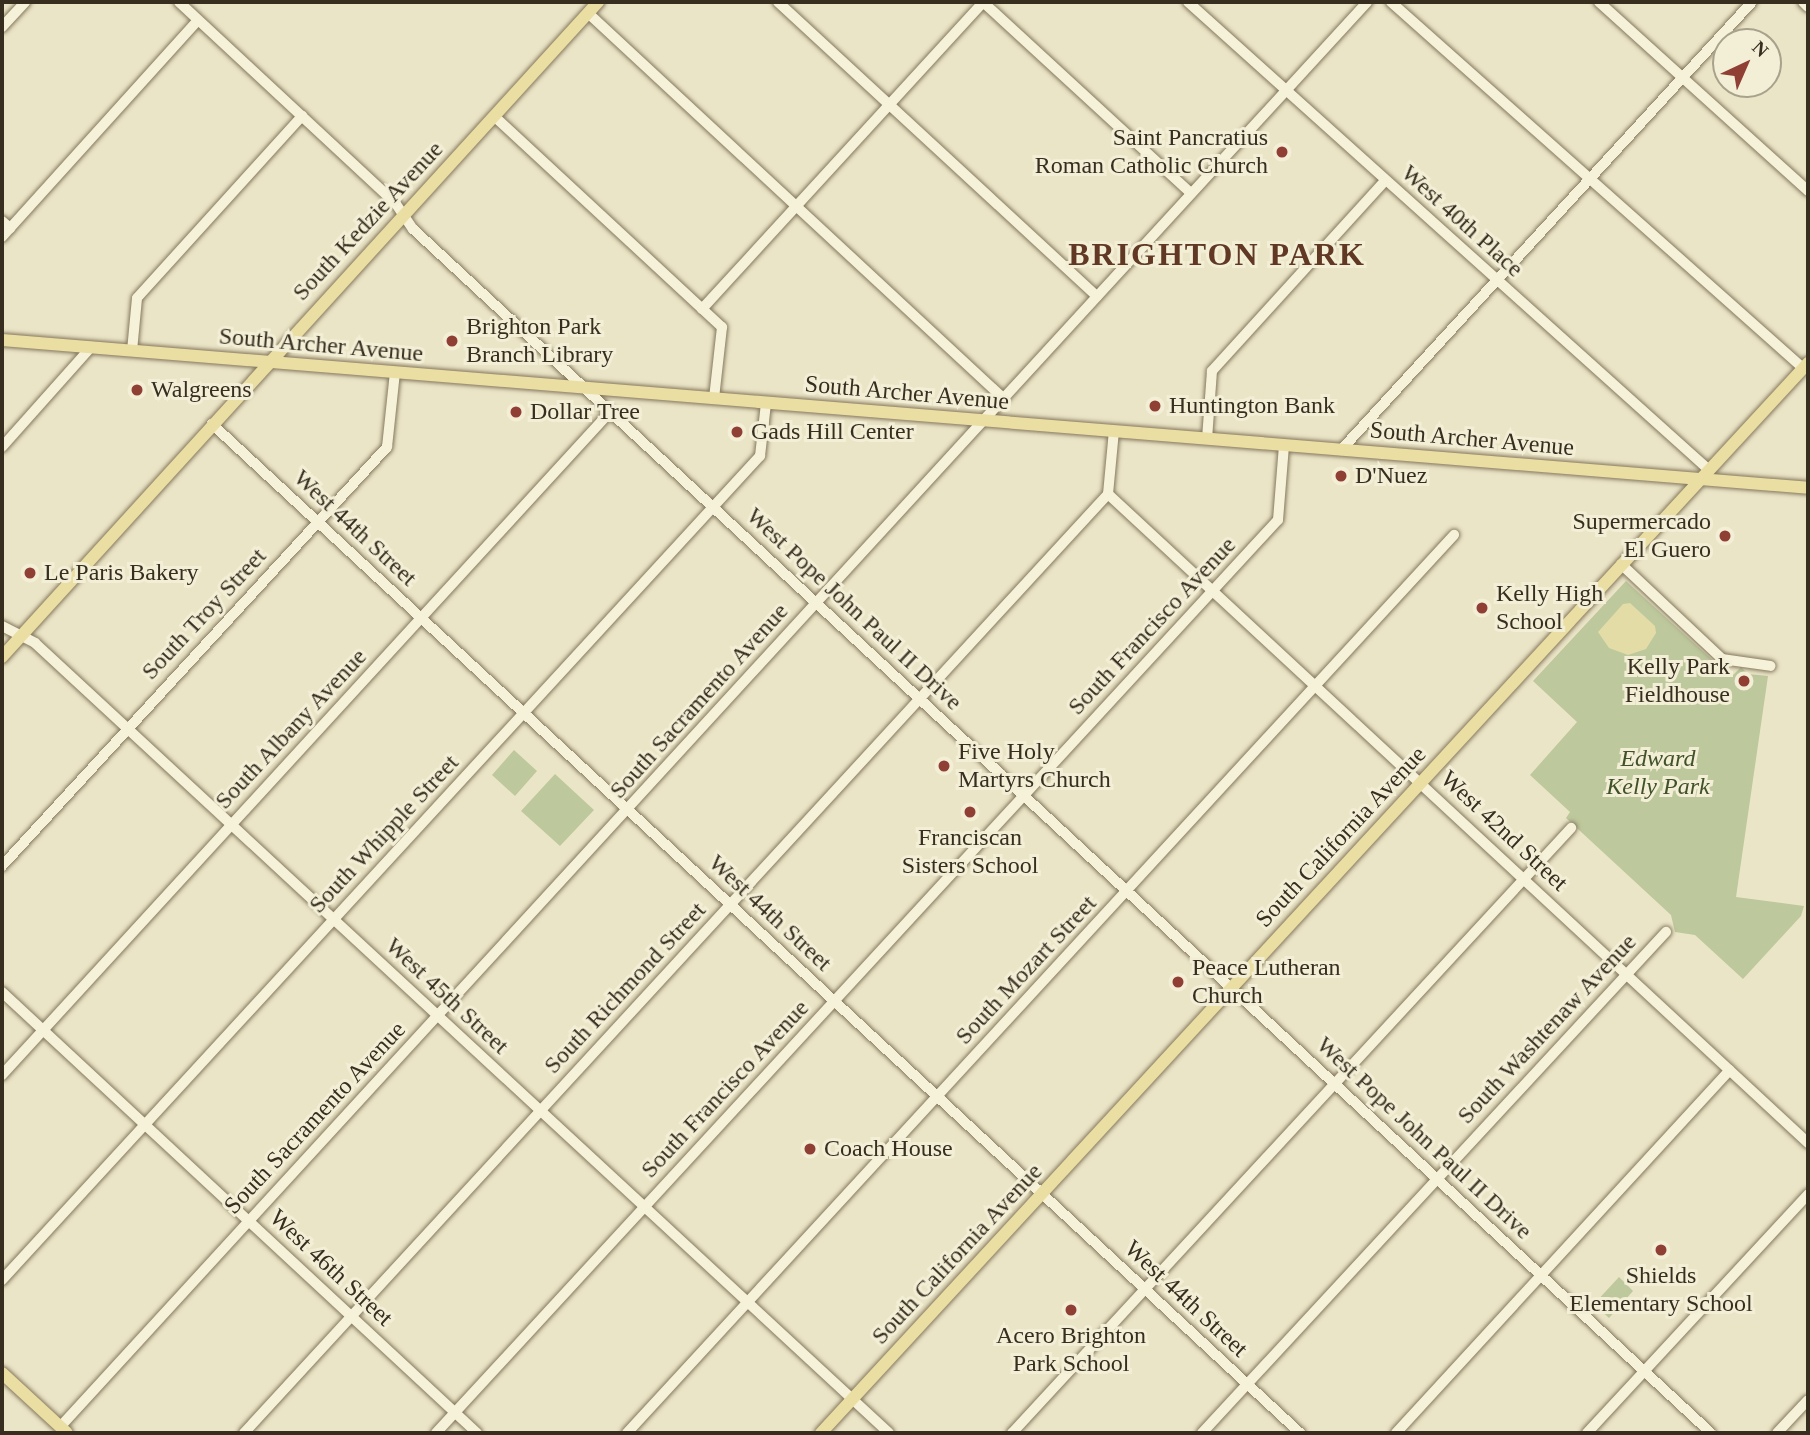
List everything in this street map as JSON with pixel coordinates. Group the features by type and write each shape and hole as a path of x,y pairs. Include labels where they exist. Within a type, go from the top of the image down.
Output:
{"main road":[{"name":"South Kedzie Avenue","path":"2,657 598,2"},
{"name":"South Archer Avenue","path":"2,340 1341,450 1704,474 1808,488"},
{"name":"South California Avenue","path":"821,1433 1806,366"},
{"path":"2,1373 64,1430"}],"street":[{"path":"2,27 24,2"},
{"name":"West Pope John Paul II Drive","path":"179,2 396,204 413,229 1711,1433"},
{"path":"778,2 1097,296"},
{"path":"702,309 983,2 1191,193"},
{"name":"West 40th Place","path":"1188,2 1496,280 1704,474"},
{"name":"South Sacramento Avenue","path":"64,1430 249,1221 1367,2"},
{"path":"1391,2 1806,366"},
{"path":"1599,2 1808,191"},
{"path":"1341,450 1752,2"},
{"path":"1803,2 1808,7"},
{"path":"588,13 1003,398"},
{"path":"2,237 6,225 198,20"},
{"path":"132,351 137,298 302,116"},
{"path":"494,116 722,327 714,398"},
{"path":"1207,439 1212,371 1385,181"},
{"path":"2,447 91,347"},
{"name":"South Troy Street","path":"2,866 387,447 395,372"},
{"name":"South Whipple Street","path":"2,1280 760,456 766,402"},
{"name":"South Albany Avenue","path":"2,1076 610,412"},
{"name":"West 44th Street","path":"212,424 1300,1433"},
{"path":"1108,494 1114,431"},
{"name":"South Francisco Avenue","path":"436,1433 1278,520 1284,445"},
{"name":"West 42nd Street","path":"1108,494 1808,1143"},
{"name":"South Richmond Street","path":"244,1433 1108,494"},
{"name":"South Mozart Street","path":"628,1433 1454,535"},
{"path":"1621,564 1722,659 1771,666"},
{"name":"West 45th Street","path":"2,626 35,643 889,1433"},
{"path":"1012,1433 1571,828"},
{"name":"South Washtenaw Avenue","path":"1202,1433 1666,932"},
{"name":"West 46th Street","path":"2,992 477,1433"},
{"path":"1396,1433 1730,1070"},
{"path":"1587,1433 1808,1194"},
{"path":"1777,1433 1808,1400"}],"green space":[{"name":"Edward Kelly Park","path":"1626,581 1731,677 1741,667 1748,674 1768,676 1736,897 1804,906 1801,916 1743,979 1695,935 1675,932 1671,915 1566,818 1570,812 1530,775 1577,722 1533,681"},
{"path":"514,750 537,771 515,796 492,775"},
{"path":"555,774 594,810 560,846 521,811"},
{"path":"1619,1277 1633,1291 1609,1318 1594,1304"}],"sand":[{"path":"1630,603 1655,626 1656,633 1646,649 1628,655 1609,648 1598,632 1623,604"}],"place":[{"name":"Saint Pancratius Roman Catholic Church","path":"1282,152"},
{"name":"Brighton Park Branch Library","path":"452,341"},
{"name":"Walgreens","path":"137,390"},
{"name":"Huntington Bank","path":"1155,406"},
{"name":"Dollar Tree","path":"516,412"},
{"name":"Gads Hill Center","path":"737,432"},
{"name":"D'Nuez","path":"1341,476"},
{"name":"Supermercado El Guero","path":"1725,536"},
{"name":"Le Paris Bakery","path":"30,573"},
{"name":"Kelly High School","path":"1482,608"},
{"name":"Kelly Park Fieldhouse","path":"1744,681"},
{"name":"Five Holy Martyrs Church","path":"944,766"},
{"name":"Franciscan Sisters School","path":"970,812"},
{"name":"Peace Lutheran Church","path":"1178,982"},
{"name":"Coach House","path":"810,1149"},
{"name":"Shields Elementary School","path":"1661,1250"},
{"name":"Acero Brighton Park School","path":"1071,1310"}],"district":[{"name":"BRIGHTON PARK","path":"1217,254"}]}
